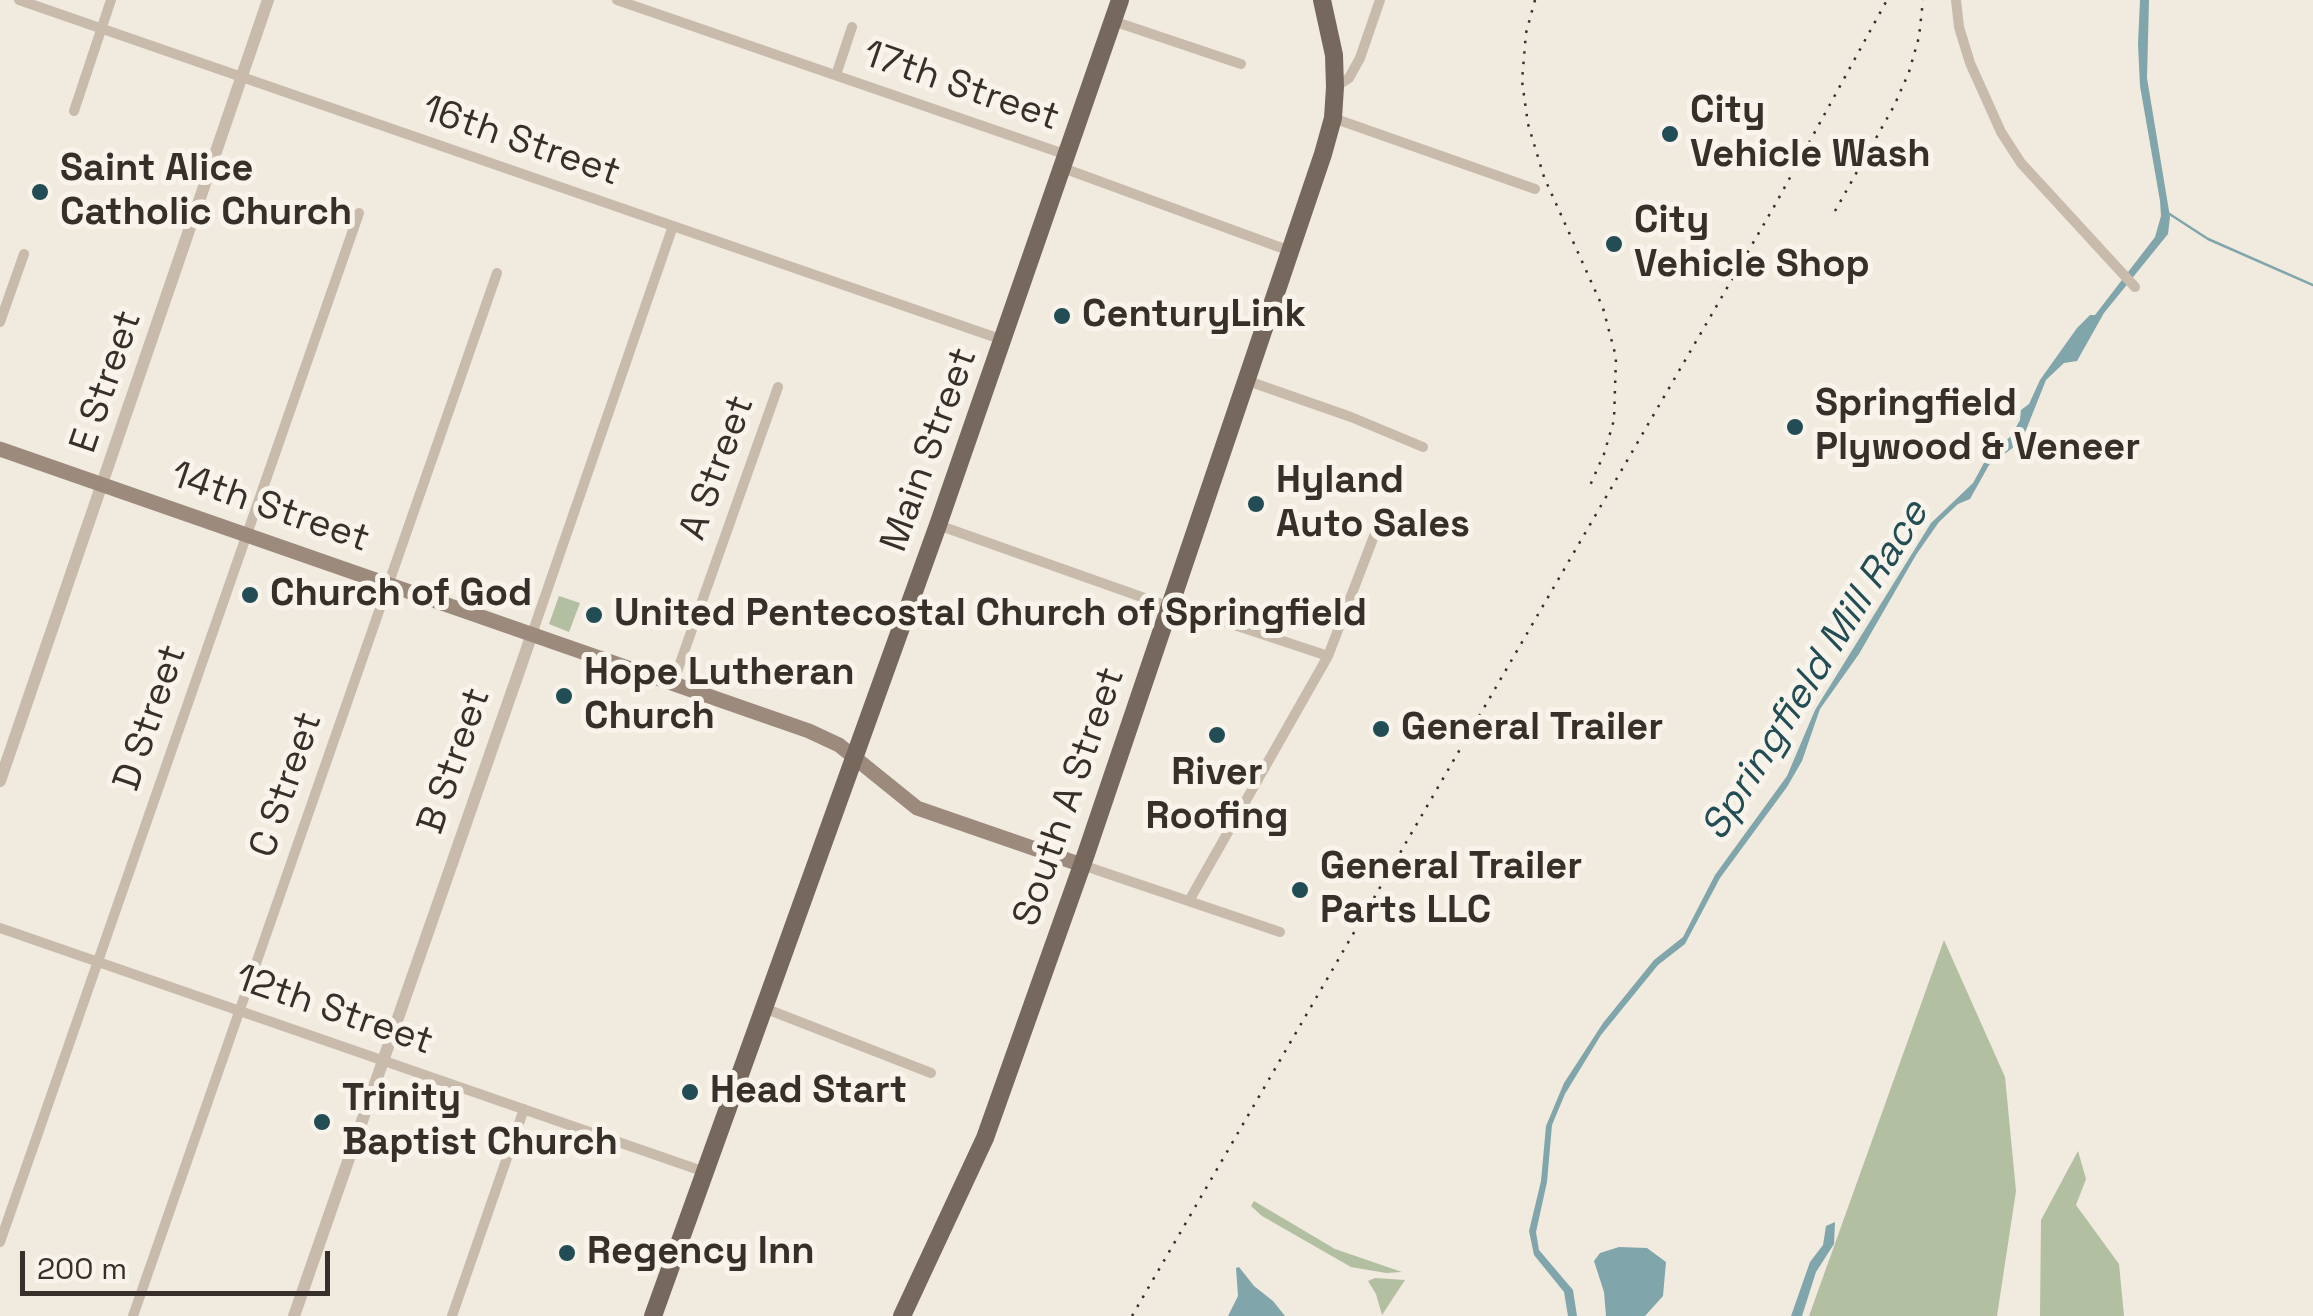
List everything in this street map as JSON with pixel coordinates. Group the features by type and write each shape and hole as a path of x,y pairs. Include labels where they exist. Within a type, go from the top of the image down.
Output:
{"main road":[{"name":"Main Street","path":"653,1316 938,524 1120,0"},
{"name":"South A Street","path":"902,1316 985,1138 1248,381 1333,118 1334,55 1322,0"},
{"name":"14th Street","path":"0,449 809,731 854,757 917,808 1082,865"}],"street":[{"name":"16th Street","path":"20,0 1003,340"},
{"path":"74,112 111,0"},
{"name":"E Street","path":"0,781 268,0"},
{"name":"17th Street","path":"618,0 836,75 1290,251"},
{"path":"1335,88 1349,78 1360,58 1380,0"},
{"path":"1956,0 1970,63 2001,132 2022,163 2136,287"},
{"path":"1114,21 1241,64"},
{"name":"17th Street","path":"836,75 852,27"},
{"path":"1333,118 1535,190"},
{"name":"D Street","path":"0,1242 359,213"},
{"name":"B Street","path":"294,1316 673,226"},
{"path":"0,322 24,254"},
{"name":"C Street","path":"134,1316 497,273"},
{"path":"1248,381 1423,446"},
{"name":"A Street","path":"674,683 778,387"},
{"path":"938,524 1170,608 1328,656"},
{"path":"1190,899 1328,656 1374,536"},
{"path":"1082,865 1280,932"},
{"name":"12th Street","path":"0,928 705,1172"},
{"path":"764,1008 931,1073"},
{"path":"452,1316 524,1109"}],"green space":[{"path":"559,596 580,603 569,632 549,624"},
{"path":"1944,940 2005,1077 2016,1191 1997,1316 1809,1316"},
{"path":"2078,1151 2086,1179 2076,1205 2119,1264 2124,1316 2040,1316 2041,1220"},
{"path":"1254,1201 1335,1249 1402,1272 1351,1267 1262,1216 1251,1206"},
{"path":"1405,1280 1382,1315 1368,1281"}],"water":[{"path":"2140,0 2149,0 2147,78 2170,217 2168,234 2104,313 2077,361 2064,363 2046,380 2024,435 1989,465 1970,499 1958,504 1939,522 1859,654 1820,709 1802,761 1787,787 1720,878 1685,944 1658,965 1601,1035 1565,1094 1552,1125 1547,1182 1536,1232 1539,1250 1573,1290 1577,1316 1568,1316 1564,1292 1534,1255 1529,1231 1541,1181 1546,1126 1564,1083 1603,1023 1654,960 1683,937 1715,875 1787,776 1815,710 1931,523 1973,483 1985,461 2011,436 2021,410 2029,404 2040,380 2077,328 2095,315 2155,237 2161,216 2140,86"},
{"path":"1835,1222 1834,1244 1816,1272 1802,1316 1791,1316 1810,1262 1823,1245 1826,1226"},
{"path":"1619,1247 1647,1248 1666,1262 1663,1296 1645,1316 1606,1316 1604,1292 1594,1261 1600,1253"},
{"path":"1239,1267 1285,1316 1228,1316 1238,1296"}],"waterway":[{"path":"2168,213 2208,239 2313,285"}],"railway":[{"path":"1535,0 1526,33 1522,81 1528,124 1544,177 1603,308 1616,357 1614,420 1588,490"},
{"path":"1132,1316 1775,205 1887,0"},
{"path":"1835,211 1909,72 1919,37 1923,0"}],"place":[{"name":"City Vehicle Wash","path":"1670,134"},
{"name":"Saint Alice Catholic Church","path":"40,192"},
{"name":"City Vehicle Shop","path":"1614,244"},
{"name":"CenturyLink","path":"1062,316"},
{"name":"Springfield Plywood & Veneer","path":"1795,427"},
{"name":"Hyland Auto Sales","path":"1256,504"},
{"name":"Church of God","path":"250,595"},
{"name":"United Pentecostal Church of Springfield","path":"594,615"},
{"name":"Hope Lutheran Church","path":"564,696"},
{"name":"General Trailer","path":"1381,729"},
{"name":"River Roofing","path":"1217,735"},
{"name":"General Trailer Parts LLC","path":"1300,890"},
{"name":"Head Start","path":"690,1092"},
{"name":"Trinity Baptist Church","path":"322,1122"},
{"name":"Regency Inn","path":"567,1253"}],"water label":[{"name":"Springfield Mill Race","path":"1816,671"}]}
